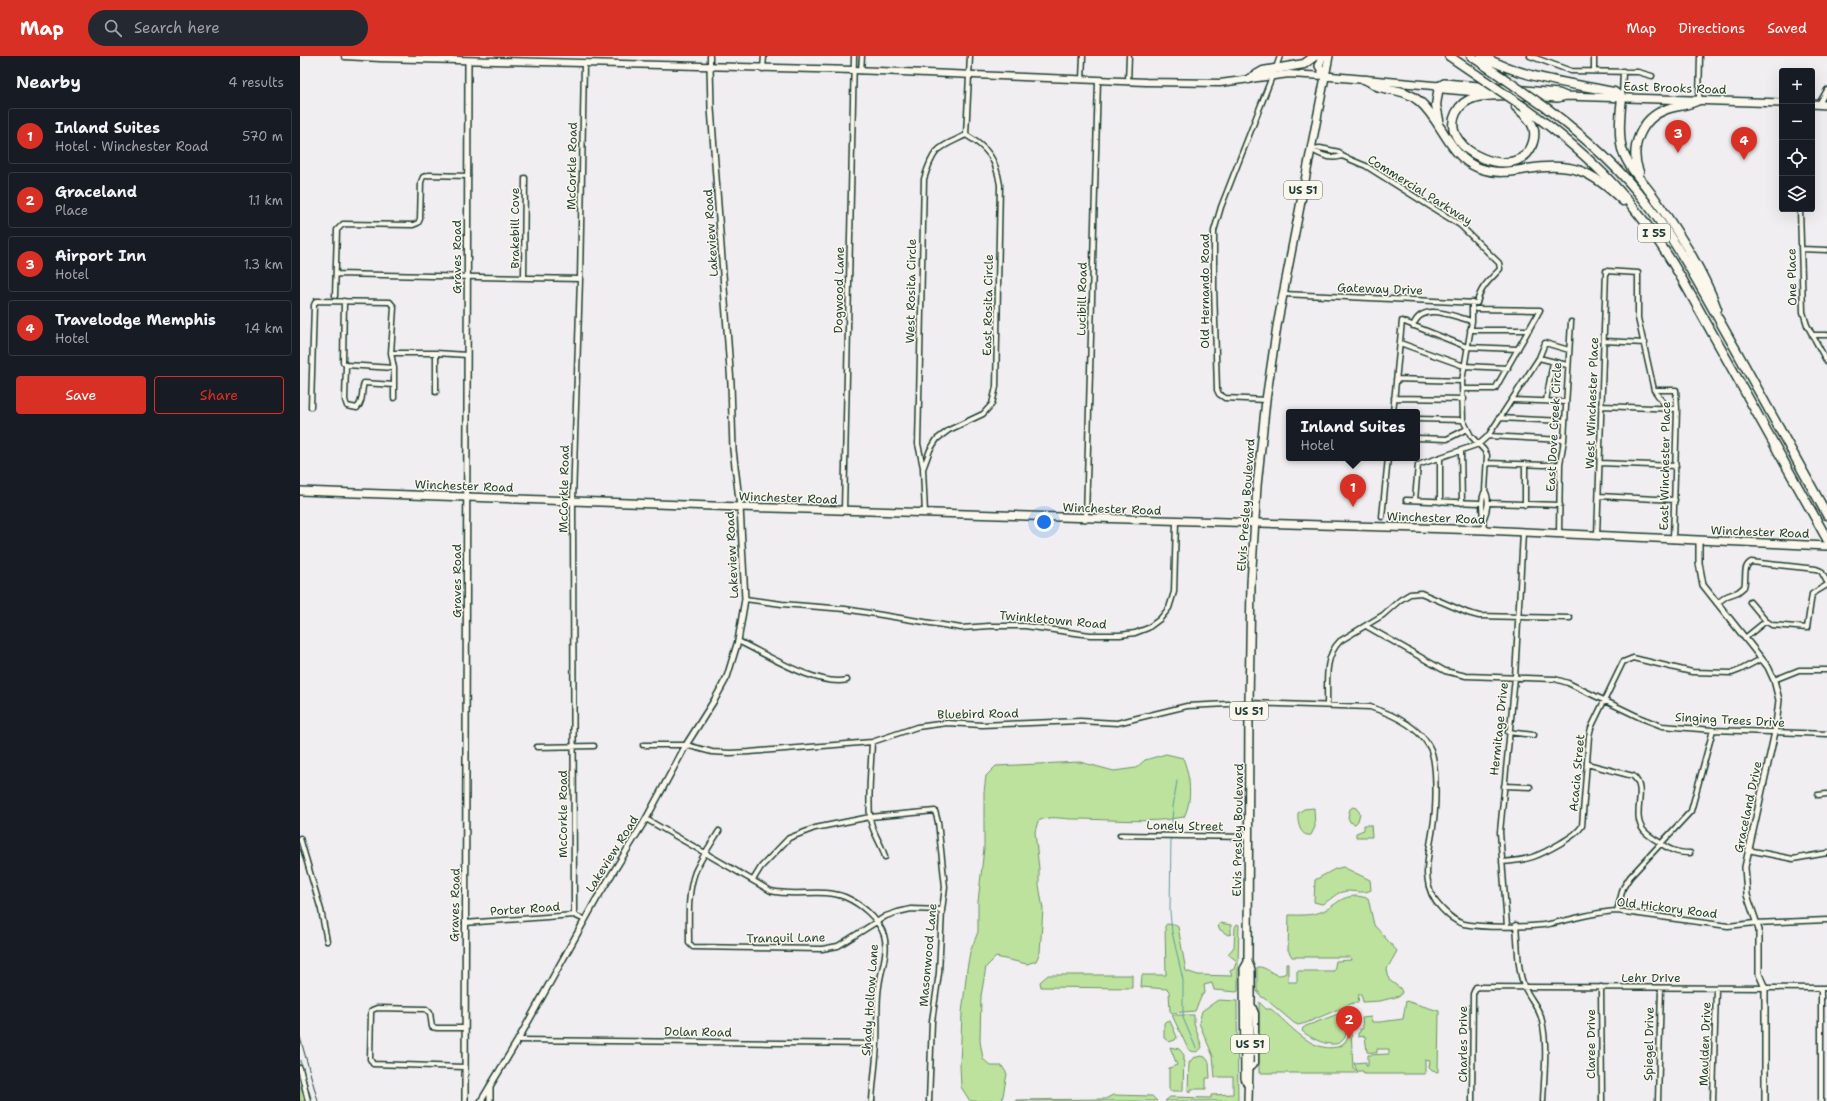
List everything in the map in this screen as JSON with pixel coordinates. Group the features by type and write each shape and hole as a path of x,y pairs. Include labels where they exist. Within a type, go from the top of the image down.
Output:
{"highway":[{"path":"1249,79 1263,71 1274,72 1304,64 1315,56"},
{"path":"1449,56 1502,92 1508,101 1520,107 1534,127 1535,133 1531,149 1519,159 1499,162 1484,159 1467,149 1457,136 1454,126 1454,116 1464,103 1479,97 1514,95"},
{"name":"I 55","path":"1471,56 1548,109 1602,154 1644,200 1674,242 1827,515"},
{"path":"1482,56 1514,70 1540,77 1614,92 1622,98 1620,135 1623,151 1629,163 1673,224 1699,269 1712,296 1723,328"},
{"path":"1366,80 1380,87 1395,89 1418,99 1433,115 1459,155 1472,165 1485,170 1504,172 1554,166 1570,167 1586,173 1605,185 1645,220"},
{"path":"1439,86 1436,97 1436,110 1446,135"},
{"path":"1646,186 1639,172 1635,158 1637,141 1643,128 1653,117 1665,110 1691,105 1699,100"},
{"name":"I 55","path":"1520,107 1552,127 1586,155 1617,186 1645,220 1682,279 1827,539"}],"main road":[{"path":"345,56 468,61 854,70 1128,82 1218,83 1249,79"},
{"path":"1322,56 1319,66 1325,76"},
{"name":"Elvis Presley Boulevard","path":"1248,1101 1251,1003 1251,970 1248,962 1249,703 1254,524 1266,400 1283,294 1329,56"},
{"name":"East Brooks Road","path":"1274,72 1439,86 1444,89 1558,98 1566,96 1779,103"},
{"name":"East Brooks Road","path":"1439,86 1444,83 1558,93 1566,96"},
{"path":"1815,104 1827,105"},
{"name":"Winchester Road","path":"300,491 573,500 740,508 1484,530 1827,546"},
{"name":"Elvis Presley Boulevard","path":"1248,962 1244,969 1245,1078 1248,1086"}],"street":[{"name":"Lakeview Road","path":"481,1101 518,1040 585,920 646,819 686,744 715,699 727,677 738,641 745,599 740,508 733,450 731,378 711,108 710,56"},
{"path":"763,69 764,56"},
{"path":"966,135 970,56"},
{"path":"1082,80 1083,56"},
{"path":"1128,82 1129,56"},
{"name":"Old Hernando Road","path":"1266,400 1225,398 1217,390 1213,239 1221,207 1280,56"},
{"path":"1530,56 1568,70 1642,72 1652,76"},
{"path":"1594,56 1594,71"},
{"path":"1699,100 1700,56"},
{"path":"854,57 862,57 861,71"},
{"name":"Dogwood Lane","path":"844,510 854,57"},
{"name":"Graves Road","path":"465,1101 464,1028 468,61"},
{"name":"McCorkle Road","path":"574,915 573,500 580,279 584,64"},
{"path":"1622,98 1623,71"},
{"name":"Lucibill Road","path":"1086,519 1098,80"},
{"path":"1815,104 1827,90"},
{"name":"East Rosita Circle","path":"925,513 923,469 930,450 937,439 949,430 983,414 992,404 996,387 1000,185 998,168 990,154 980,144 966,135"},
{"name":"West Rosita Circle","path":"923,469 918,444 924,179 930,160 935,152 966,135"},
{"name":"Commercial Parkway","path":"1312,149 1320,155 1337,158 1342,156 1371,170 1460,225 1500,263 1500,269 1480,292 1478,302"},
{"path":"335,296 337,230 340,226 344,224 413,225 418,223 420,219 421,182 423,177 428,175 468,176"},
{"name":"Brakebill Cove","path":"524,278 525,178"},
{"name":"One Place","path":"1800,212 1802,249 1801,293 1803,312 1812,335 1827,362"},
{"path":"1802,249 1827,250"},
{"name":"West Winchester Place","path":"1597,536 1606,270"},
{"name":"East Winchester Place","path":"1606,270 1638,273 1638,318 1645,343 1654,390 1667,408"},
{"path":"336,274 580,279"},
{"name":"Gateway Drive","path":"1283,294 1478,302"},
{"path":"311,406 314,305 316,301 390,302 394,307 391,353 394,368 394,398"},
{"path":"344,301 342,362 346,364 394,368"},
{"path":"1472,302 1472,321 1462,381 1464,399 1463,420 1466,429 1486,452 1487,463 1485,492 1487,494 1484,503 1487,512 1484,520 1484,530"},
{"path":"1462,389 1495,389 1540,310 1476,309"},
{"path":"1413,326 1418,315 1428,311 1472,321"},
{"path":"1393,409 1402,321 1467,347 1518,349"},
{"name":"East Dove Creek Circle","path":"1560,534 1560,464 1564,440 1571,322"},
{"path":"1470,330 1529,330"},
{"path":"1812,335 1827,335"},
{"path":"1604,341 1645,343"},
{"path":"1400,343 1464,366 1508,368"},
{"path":"1415,500 1418,465 1478,444 1488,436 1499,418 1513,400 1539,358 1545,343 1569,350"},
{"path":"391,353 467,355"},
{"path":"436,353 436,392"},
{"path":"1539,358 1568,365"},
{"path":"1546,401 1553,362"},
{"path":"346,364 345,400 347,406 357,408 362,402 364,383 394,385"},
{"path":"1396,379 1462,381"},
{"name":"East Winchester Place","path":"1654,390 1676,390 1676,466 1673,540"},
{"path":"1394,398 1464,399"},
{"path":"1513,400 1566,402"},
{"path":"1602,406 1677,409"},
{"path":"1420,418 1463,420"},
{"path":"1499,418 1565,421"},
{"path":"1420,438 1447,439 1466,429"},
{"path":"1488,436 1564,440"},
{"path":"1461,451 1462,502"},
{"path":"1440,458 1440,502"},
{"path":"1382,517 1388,461"},
{"path":"1487,463 1560,464"},
{"path":"1600,463 1676,466"},
{"path":"1525,464 1525,505"},
{"path":"1599,496 1675,500"},
{"path":"1406,500 1560,505"},
{"name":"Twinkletown Road","path":"745,599 845,609 961,628 1024,626 1090,634 1120,635 1135,633 1148,628 1160,619 1169,608 1174,592 1176,522"},
{"name":"Hermitage Drive","path":"1508,926 1500,832 1508,732 1515,677 1523,533"},
{"name":"Graceland Drive","path":"1699,541 1698,563 1703,584 1762,660 1774,680 1779,700 1775,732 1745,867 1748,895 1755,923 1759,930 1759,974 1765,988 1765,1101"},
{"path":"1717,603 1729,594 1738,592 1744,587 1746,568 1751,562 1816,569 1821,571 1827,582"},
{"path":"1750,602 1770,625 1806,628 1808,626 1812,594 1827,585"},
{"path":"1327,705 1328,664 1332,651 1340,641 1383,615 1400,600 1410,594 1420,593 1468,614 1479,616 1570,618"},
{"path":"1745,638 1766,621"},
{"name":"Singing Trees Drive","path":"1366,626 1445,671 1466,676 1555,679 1568,683 1641,718 1662,726 1713,730 1827,734"},
{"path":"738,641 814,677 828,681 847,680"},
{"name":"Acacia Street","path":"1502,862 1540,856 1578,833 1582,826 1589,736 1591,728 1624,662 1633,658 1692,672 1732,673 1762,660"},
{"path":"1774,680 1799,670 1827,670"},
{"name":"Old Hickory Road","path":"1249,703 1370,707 1387,713 1412,727 1423,738 1430,747 1434,760 1436,781 1433,826 1426,872 1428,887 1437,904 1450,917 1463,924 1508,926 1543,925 1602,912 1617,911 1728,926 1755,923 1827,920"},
{"name":"Bluebird Road","path":"643,745 686,744 712,752 730,753 872,742 918,727 947,723 982,725 1072,721 1117,723 1187,706 1249,703"},
{"path":"1617,911 1623,888 1630,877 1691,811 1713,730"},
{"path":"1508,732 1534,735"},
{"path":"872,742 870,818 874,834 884,850 885,857"},
{"path":"537,747 594,746"},
{"path":"1588,764 1633,776 1639,781 1641,788 1638,815 1644,831 1661,844 1679,853 1690,853"},
{"path":"1504,786 1530,787"},
{"path":"1818,795 1827,794"},
{"name":"Masonwood Lane","path":"870,818 935,811 938,822 939,839 945,871 945,886 942,910 939,973 932,1021 929,1101"},
{"path":"753,880 761,867 789,838 815,828 870,818"},
{"name":"Shady Hollow Lane","path":"646,819 770,891 783,894 826,892 836,894 863,907 876,922 884,935 886,946 879,986 877,1044 872,1101"},
{"path":"706,854 719,831"},
{"name":"Lonely Street","path":"1120,835 1249,837"},
{"path":"300,838 321,910 327,941"},
{"path":"1748,850 1793,859 1827,853"},
{"name":"Tranquil Lane","path":"706,854 696,871 691,887 689,903 689,943 692,948 822,949 838,946 876,922 898,912 911,909 942,910"},
{"name":"Porter Road","path":"465,923 574,915 585,920"},
{"path":"1516,925 1519,967 1524,987 1536,1005 1542,1019 1545,1036 1543,1101"},
{"name":"Lehr Drive","path":"1476,987 1827,988"},
{"name":"Charles Drive","path":"1472,1101 1473,994 1476,987"},
{"name":"Claree Drive","path":"1601,987 1602,1101"},
{"name":"Spiegel Drive","path":"1658,1101 1661,988"},
{"name":"Maulden Drive","path":"1713,1101 1716,988"},
{"path":"1821,988 1821,1101"},
{"path":"464,1028 432,1027 430,1012 426,1009 377,1008 371,1012 370,1059 373,1064 464,1067"},
{"name":"Dolan Road","path":"518,1040 877,1044"},
{"path":"300,1068 308,1101"},
{"path":"490,1085 490,1101"}],"green space":[{"path":"1166,754 1183,758 1187,772 1190,788 1189,803 1184,817 1143,821 1051,818 1038,821 1035,832 1039,869 1039,885 1043,909 1040,952 1036,961 1027,964 996,957 986,967 981,996 980,1041 983,1059 991,1066 1002,1066 1007,1074 1002,1101 970,1101 961,1087 960,1065 962,1013 970,952 978,932 978,902 984,848 984,792 986,776 996,766 1080,762 1114,771 1136,768 1145,760"},
{"path":"1353,807 1360,813 1358,821 1355,824 1350,822 1348,817 1350,809"},
{"path":"1314,808 1315,827 1311,835 1307,835 1304,834 1300,828 1298,813 1304,809"},
{"path":"1364,825 1371,825 1372,837 1356,837 1356,833 1364,830"},
{"path":"1343,867 1370,880 1371,890 1364,892 1346,891 1337,894 1322,904 1314,902 1315,880 1335,869"},
{"path":"1357,896 1368,898 1374,925 1397,951 1387,969 1389,980 1400,988 1402,992 1400,996 1380,1001 1363,1002 1361,994 1359,994 1358,1003 1353,1003 1298,1025 1259,995 1259,992 1257,992 1257,967 1265,968 1275,974 1282,975 1286,973 1286,963 1288,963 1288,982 1297,982 1297,971 1334,971 1336,961 1351,960 1350,957 1292,957 1288,950 1289,915 1319,913 1328,909 1342,899"},
{"path":"1220,923 1231,925 1231,934 1228,935 1219,929 1218,925"},
{"path":"1167,924 1178,927 1186,971 1198,975 1232,976 1230,971 1234,969 1236,963 1238,963 1238,991 1214,990 1212,983 1204,985 1205,993 1202,995 1195,1011 1172,1013 1170,1011 1169,991 1167,989 1141,987 1142,975 1166,975 1165,926"},
{"path":"1237,924 1239,925 1238,962 1228,954 1234,947 1235,927"},
{"path":"1048,975 1132,975 1132,988 1041,987 1040,982"},
{"path":"1218,1000 1237,1001 1238,1101 1165,1101 1170,1097 1211,1098 1211,1095 1233,1094 1233,1077 1215,1077 1213,1056 1199,1023 1202,1011"},
{"path":"1406,1001 1439,1011 1438,1072 1432,1071 1429,1068 1430,1061 1425,1060 1425,1074 1364,1074 1363,1071 1358,1071 1357,1073 1259,1073 1259,1002 1266,1009 1271,1009 1309,1042 1318,1046 1327,1048 1343,1045 1348,1037 1349,1031 1351,1031 1353,1068 1357,1071 1354,1063 1366,1062 1366,1066 1368,1066 1368,1055 1389,1054 1389,1049 1377,1049 1377,1053 1367,1052 1365,1036 1358,1037 1360,1029 1363,1029 1362,1018 1371,1017 1372,1022 1403,1019"},
{"path":"1338,1014 1344,1019 1346,1031 1346,1035 1341,1042 1336,1044 1324,1043 1302,1031 1306,1026"},
{"path":"1172,1015 1194,1015 1194,1024 1202,1047 1198,1051 1194,1052 1188,1049"},
{"path":"1166,1021 1170,1021 1177,1037 1175,1040 1169,1042 1164,1038 1164,1023"},
{"path":"1170,1047 1179,1049 1184,1055 1183,1090 1180,1091 1170,1091 1169,1088 1169,1068 1177,1065"},
{"path":"1201,1056 1205,1057 1209,1062 1210,1078 1206,1078 1206,1089 1191,1089 1191,1092 1188,1091 1189,1063 1193,1058"},
{"path":"300,1060 312,1101 300,1101"},
{"path":"1113,1095 1152,1096 1157,1101 1015,1101 1105,1099"}],"waterway":[{"path":"1171,834 1177,781"},
{"path":"1171,837 1170,912 1172,932 1183,980 1183,1018 1196,1048"}],"railway":[{"path":"300,1037 318,1101"}],"place":[{"name":"Airport Inn","path":"1678,153"},
{"name":"Travelodge Memphis","path":"1744,160"},
{"name":"Inland Suites","path":"1353,507"},
{"name":"Graceland","path":"1349,1039"}]}
